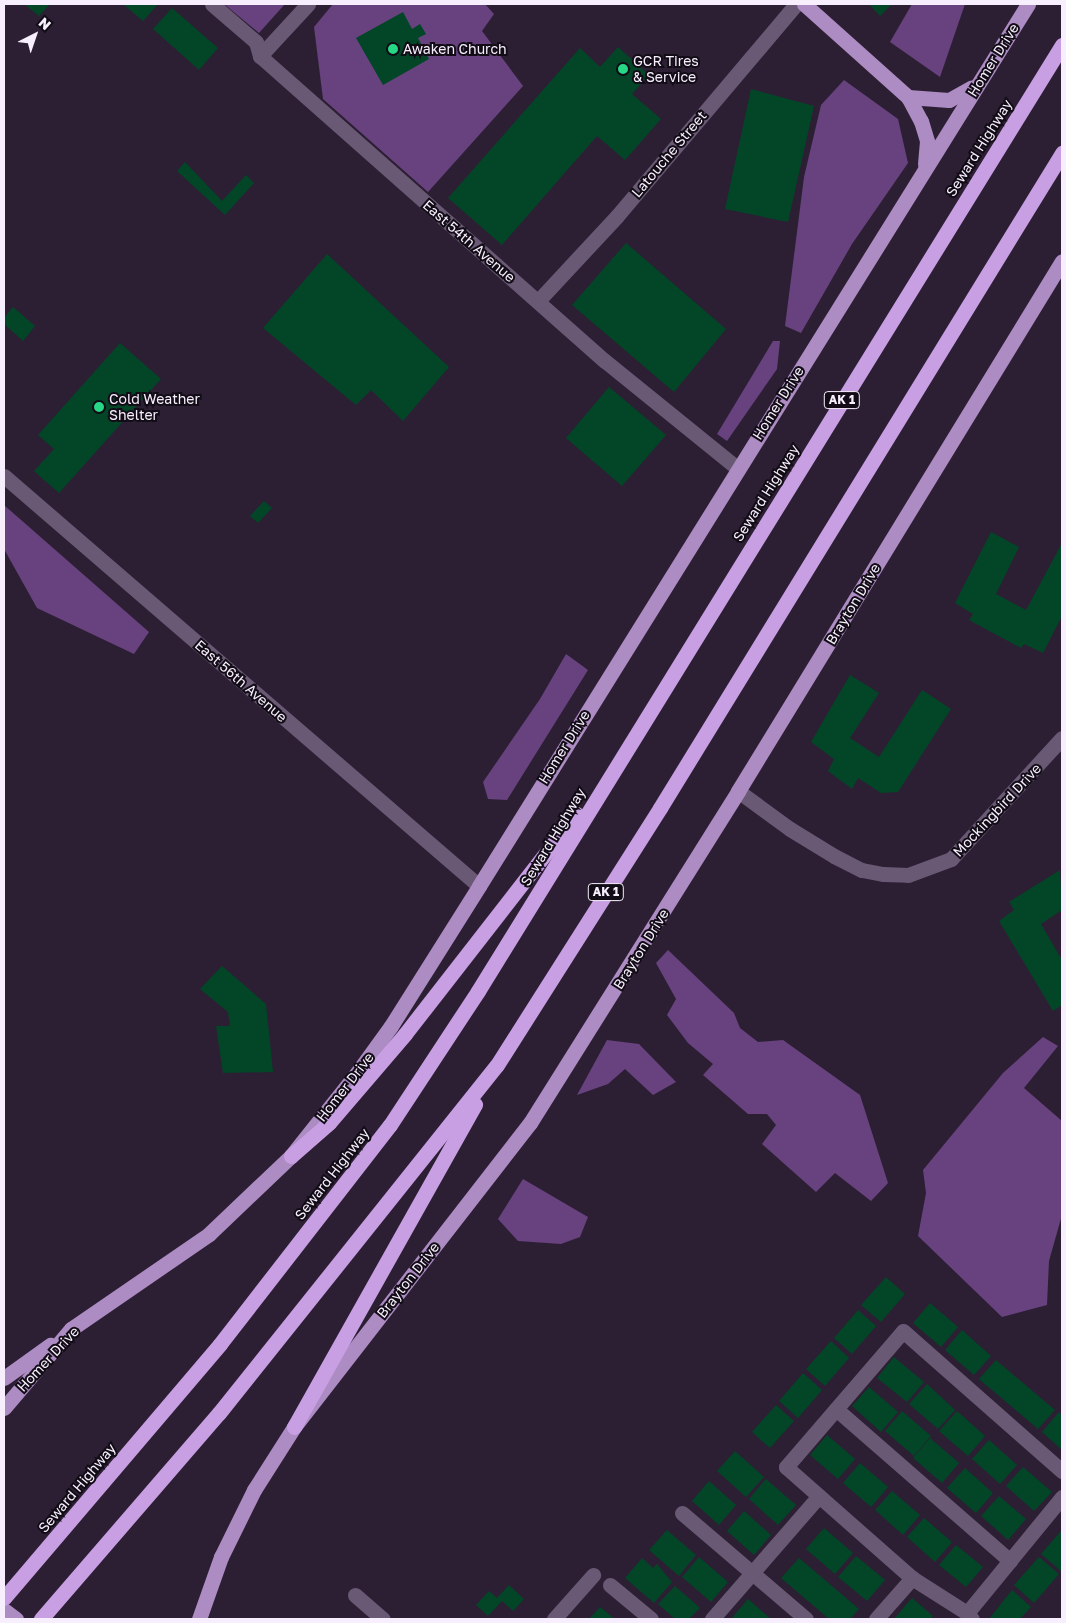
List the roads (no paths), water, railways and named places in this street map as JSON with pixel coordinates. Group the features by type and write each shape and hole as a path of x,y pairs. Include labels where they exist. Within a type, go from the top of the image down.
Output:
{"highway":[{"name":"Seward Highway","path":"4,1598 220,1344 390,1125 478,991 1062,45"},
{"name":"AK 1","path":"41,1619 219,1414 497,1065 660,808 1062,153"},
{"path":"291,1156 329,1123 405,1034 622,755"},
{"path":"294,1427 497,1065"}],"main road":[{"path":"804,4 908,97 921,121 926,141 925,168"},
{"name":"Homer Drive","path":"4,1408 71,1329 209,1234 291,1156 391,1026 737,468 1028,4"},
{"path":"908,97 949,100 964,94 979,82"},
{"name":"Brayton Drive","path":"200,1619 225,1548 254,1490 294,1427 530,1123 738,791 1062,261"},
{"path":"4,1378 71,1329"},
{"path":"4,1610 16,1619"}],"street":[{"name":"East 54th Avenue","path":"212,4 256,42 260,56 605,361 737,468"},
{"path":"260,56 308,4"},
{"name":"Latouche Street","path":"538,301 617,216 796,4"},
{"name":"East 56th Avenue","path":"4,476 479,886"},
{"name":"Mockingbird Drive","path":"738,791 790,829 834,856 862,870 883,874 908,874 951,859 1062,738"},
{"path":"1062,1471 903,1331 786,1467 912,1578 969,1616 1010,1561 1062,1498"},
{"path":"836,1409 1010,1561"},
{"path":"712,1619 820,1496"},
{"path":"682,1513 806,1619"},
{"path":"554,1619 593,1576"},
{"path":"876,1619 912,1578"},
{"path":"610,1585 650,1619"},
{"path":"355,1595 383,1619"}],"place":[{"name":"Awaken Church","path":"393,49"},
{"name":"GCR Tires & Service","path":"623,69"},
{"name":"Cold Weather Shelter","path":"99,407"}]}
